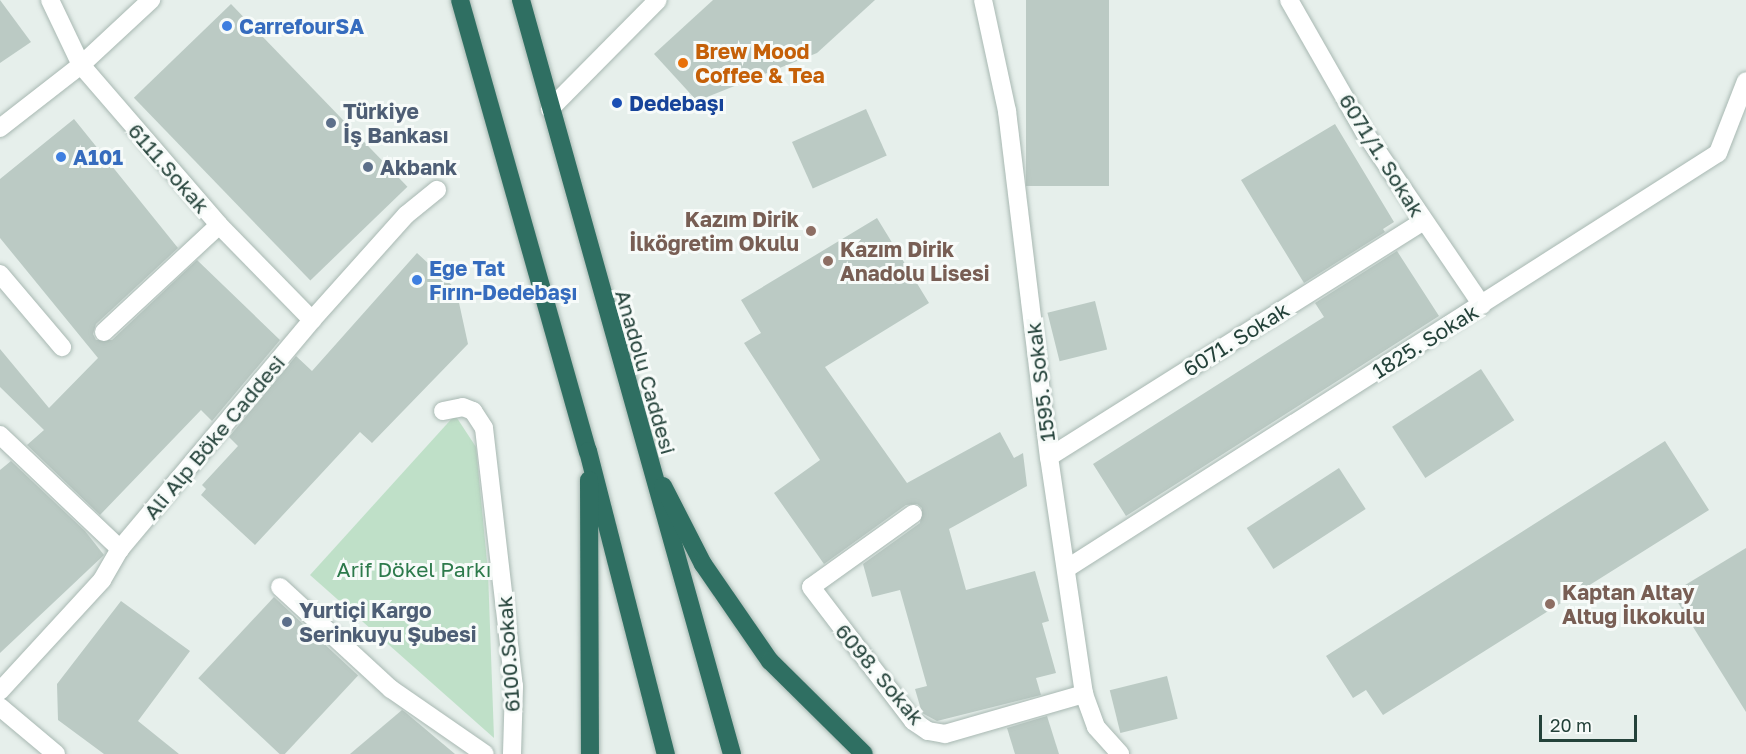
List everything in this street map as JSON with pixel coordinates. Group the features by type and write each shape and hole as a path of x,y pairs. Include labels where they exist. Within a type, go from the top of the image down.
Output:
{"highway":[{"path":"460,0 588,451 666,754"},
{"name":"Anadolu Caddesi","path":"521,0 644,450 732,754"},
{"path":"644,450 703,564 770,661 864,754"},
{"path":"588,451 590,754"}],"street":[{"name":"6111.Sokak","path":"50,0 81,65 219,225 312,320"},
{"path":"0,128 81,65 151,0"},
{"path":"549,109 658,0"},
{"name":"1595. Sokak","path":"983,0 1007,111 1049,457 1084,694 1096,727 1120,754"},
{"name":"6071/1. Sokak","path":"1289,0 1365,133 1482,305"},
{"name":"1825. Sokak","path":"1066,569 1718,153 1746,81"},
{"name":"Ali Alp Böke Caddesi","path":"0,691 102,580 120,549 312,320 406,215 437,190"},
{"name":"6071. Sokak","path":"1049,457 1424,221"},
{"path":"104,332 219,225"},
{"path":"0,274 62,347"},
{"name":"6100.Sokak","path":"443,411 463,406 473,411 484,428 514,686 512,754"},
{"path":"0,435 120,549"},
{"name":"6098. Sokak","path":"913,514 811,587 913,721 928,731 945,734 1084,694"},
{"path":"280,587 391,689 485,754"},
{"path":"0,707 57,754"}],"green space":[{"name":"Arif Dökel Parkı","path":"455,415 476,447 488,572 494,738 310,575"}],"building":[{"path":"0,0 31,42 0,63"},
{"path":"713,0 875,0 817,53 697,101 654,54"},
{"path":"1026,0 1109,0 1109,186 1026,186"},
{"path":"231,4 407,187 310,280 134,98"},
{"path":"866,109 887,156 813,189 792,142"},
{"path":"74,119 178,248 96,324 93,334 96,340 112,340 197,260 280,340 212,421 201,410 100,515 27,445 44,430 0,387 0,349 49,408 98,358 0,238 0,179"},
{"path":"1335,124 1394,222 1383,229 1385,232 1304,283 1241,180"},
{"path":"877,218 929,303 825,367 907,483 1000,432 1014,458 1023,453 1027,486 949,529 966,590 1035,571 1049,621 1042,623 1056,673 1036,678 1041,695 937,721 922,713 915,689 927,686 900,590 872,597 863,564 920,523 922,508 917,504 906,505 824,564 774,493 820,460 744,343 761,333 741,300"},
{"path":"1397,251 1439,316 1126,516 1093,464 1324,317 1315,303"},
{"path":"417,253 456,289 468,344 372,443 360,432 255,545 201,495 206,489 202,485 238,446 229,437 296,356 312,371"},
{"path":"1095,301 1107,350 1060,361 1047,313"},
{"path":"1481,369 1514,420 1425,478 1392,427"},
{"path":"1665,441 1709,510 1383,715 1366,690 1353,698 1326,656"},
{"path":"11,461 85,531 104,555 0,653 0,470"},
{"path":"1339,468 1366,509 1273,569 1247,528"},
{"path":"1746,548 1746,712 1672,593"},
{"path":"274,597 358,675 285,754 280,754 198,678"},
{"path":"121,601 190,651 138,721 179,754 104,754 58,720 57,684"},
{"path":"1167,676 1178,719 1120,733 1110,690"},
{"path":"402,710 405,712 455,754 350,754"},
{"path":"1047,716 1059,754 1015,754 1007,728"}],"place":[{"name":"CarrefourSA","path":"227,26"},
{"name":"Brew Mood Coffee & Tea","path":"683,63"},
{"name":"Dedebaşı","path":"617,103"},
{"name":"Türkiye İş Bankası","path":"331,123"},
{"name":"A101","path":"61,157"},
{"name":"Akbank","path":"368,167"},
{"name":"Kazım Dirik İlköğretim Okulu","path":"811,231"},
{"name":"Kazım Dirik Anadolu Lisesi","path":"828,261"},
{"name":"Ege Tat Fırın-Dedebaşı","path":"417,280"},
{"name":"Kaptan Altay Altuğ İlkokulu","path":"1550,604"},
{"name":"Yurtiçi Kargo Serinkuyu Şubesi","path":"287,622"}]}
